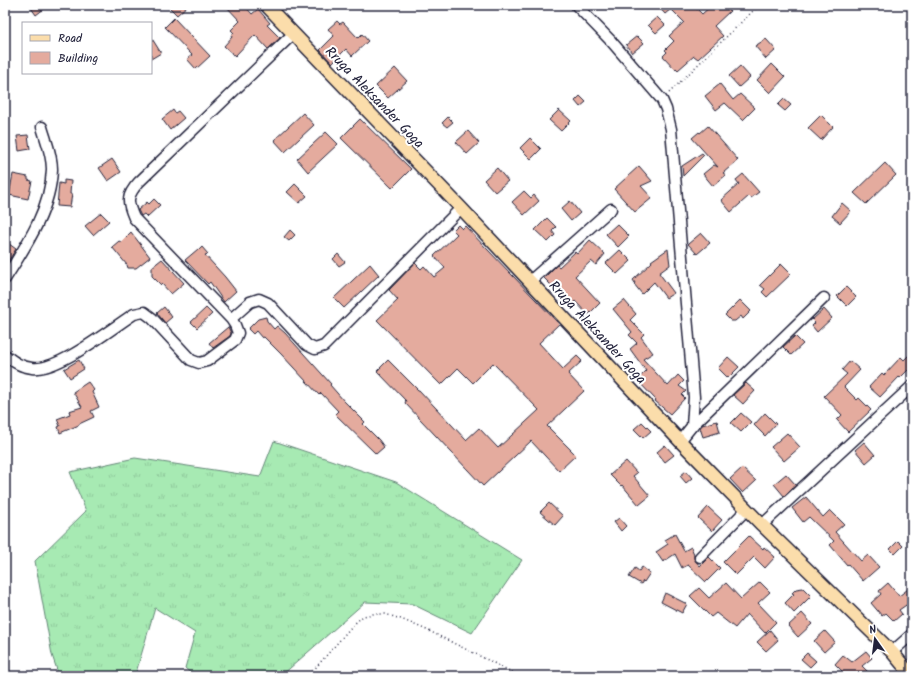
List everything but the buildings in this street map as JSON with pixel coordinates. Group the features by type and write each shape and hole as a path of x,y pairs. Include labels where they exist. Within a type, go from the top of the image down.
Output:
{"main road":[{"name":"Rruga Aleksander Goga","path":"266,5 461,208 680,441 762,525 892,652 912,676"}],"street":[{"path":"576,5 662,100 666,109 671,129 694,397 692,426"},
{"path":"5,355 18,365 33,369 51,365 70,356 134,314 144,312 152,318 192,360 199,363 207,361 235,340 238,333 231,319 134,218 128,204 129,197 131,191 139,182 293,34"},
{"path":"5,279 26,246 48,198 52,169 50,151 42,127"},
{"path":"231,319 250,302 259,299 268,303 307,345 315,349 324,346 461,208"},
{"path":"530,281 611,209"},
{"path":"680,441 692,426 824,298"},
{"path":"762,525 912,386"},
{"path":"700,556 746,509"},
{"path":"892,652 912,634"}],"path":[{"path":"662,100 759,5"},
{"path":"307,676 363,616 385,614 429,631 518,676"}],"green space":[{"path":"274,441 396,482 522,560 472,633 412,604 365,602 281,676 194,676 185,668 195,633 155,608 135,676 59,676 52,655 35,561 86,511 70,472 135,458 260,477"}]}
